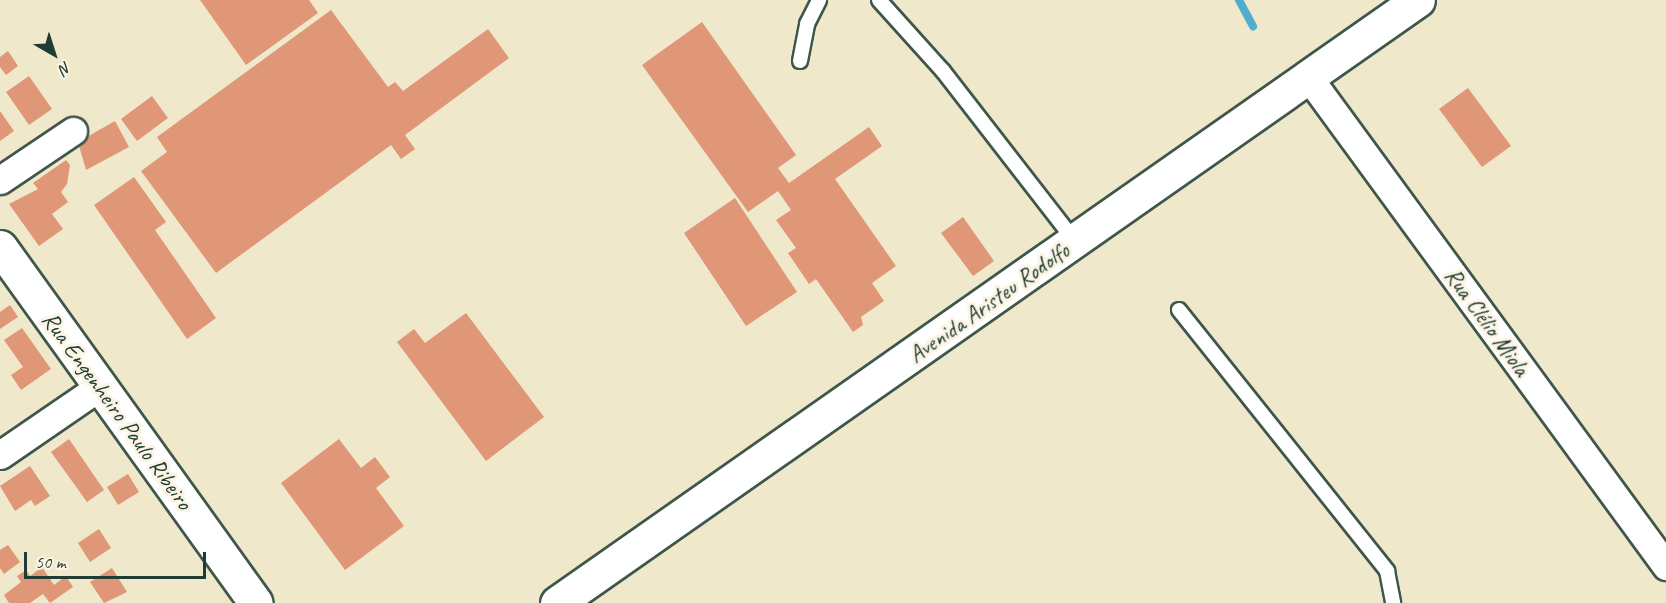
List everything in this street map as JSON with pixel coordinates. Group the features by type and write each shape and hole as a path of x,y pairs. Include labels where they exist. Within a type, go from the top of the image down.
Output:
{"street":[{"name":"Avenida Aristeu Rodolfo","path":"557,603 1418,0"},
{"name":"Rua Clélio Miola","path":"1309,78 1666,566"},
{"path":"0,180 73,130"},
{"name":"Rua Engenheiro Paulo Ribeiro","path":"0,247 256,603"},
{"path":"0,455 99,387"}],"lane":[{"path":"800,61 807,24 819,0"},
{"path":"879,0 943,71 1075,242"},
{"path":"1179,310 1387,571 1393,603"}],"building":[{"path":"200,0 309,0 318,13 246,65"},
{"path":"331,10 388,87 395,82 403,91 488,29 509,58 405,135 415,149 401,159 391,145 216,273 141,171 167,152 157,137"},
{"path":"702,22 796,155 778,168 789,183 869,127 882,146 835,179 896,266 872,283 884,301 861,317 863,325 853,332 816,279 809,284 788,253 796,248 776,220 791,210 778,191 748,212 642,65"},
{"path":"8,51 18,66 6,75 0,67 0,57"},
{"path":"29,76 52,109 29,125 6,92"},
{"path":"1468,88 1511,146 1482,167 1439,109"},
{"path":"152,96 168,118 137,141 121,119"},
{"path":"0,111 14,131 0,141"},
{"path":"115,121 129,147 86,170 78,142"},
{"path":"66,160 70,165 67,184 61,192 68,202 52,214 63,229 39,246 9,204 38,189 33,183"},
{"path":"134,177 166,222 155,230 216,318 187,339 94,205"},
{"path":"735,198 797,292 746,326 684,233"},
{"path":"963,217 994,261 973,276 941,233"},
{"path":"10,305 18,317 0,329 0,312"},
{"path":"466,313 544,417 486,461 397,342 414,329 425,343"},
{"path":"22,328 51,369 21,390 11,375 23,367 4,340"},
{"path":"69,439 104,490 87,502 51,452"},
{"path":"339,439 361,468 375,457 390,477 376,488 404,526 345,570 281,483"},
{"path":"30,466 50,496 35,506 31,500 15,511 0,486"},
{"path":"128,474 139,492 118,505 107,487"},
{"path":"99,529 111,548 90,562 78,543"},
{"path":"8,545 20,562 4,574 0,568 0,550"},
{"path":"42,567 54,585 66,576 73,587 50,603 43,594 30,603 9,603 4,595 21,582 17,576 26,570 30,576"},
{"path":"112,568 127,592 104,603 90,582"}],"waterway":[{"path":"1239,0 1253,26"}]}
